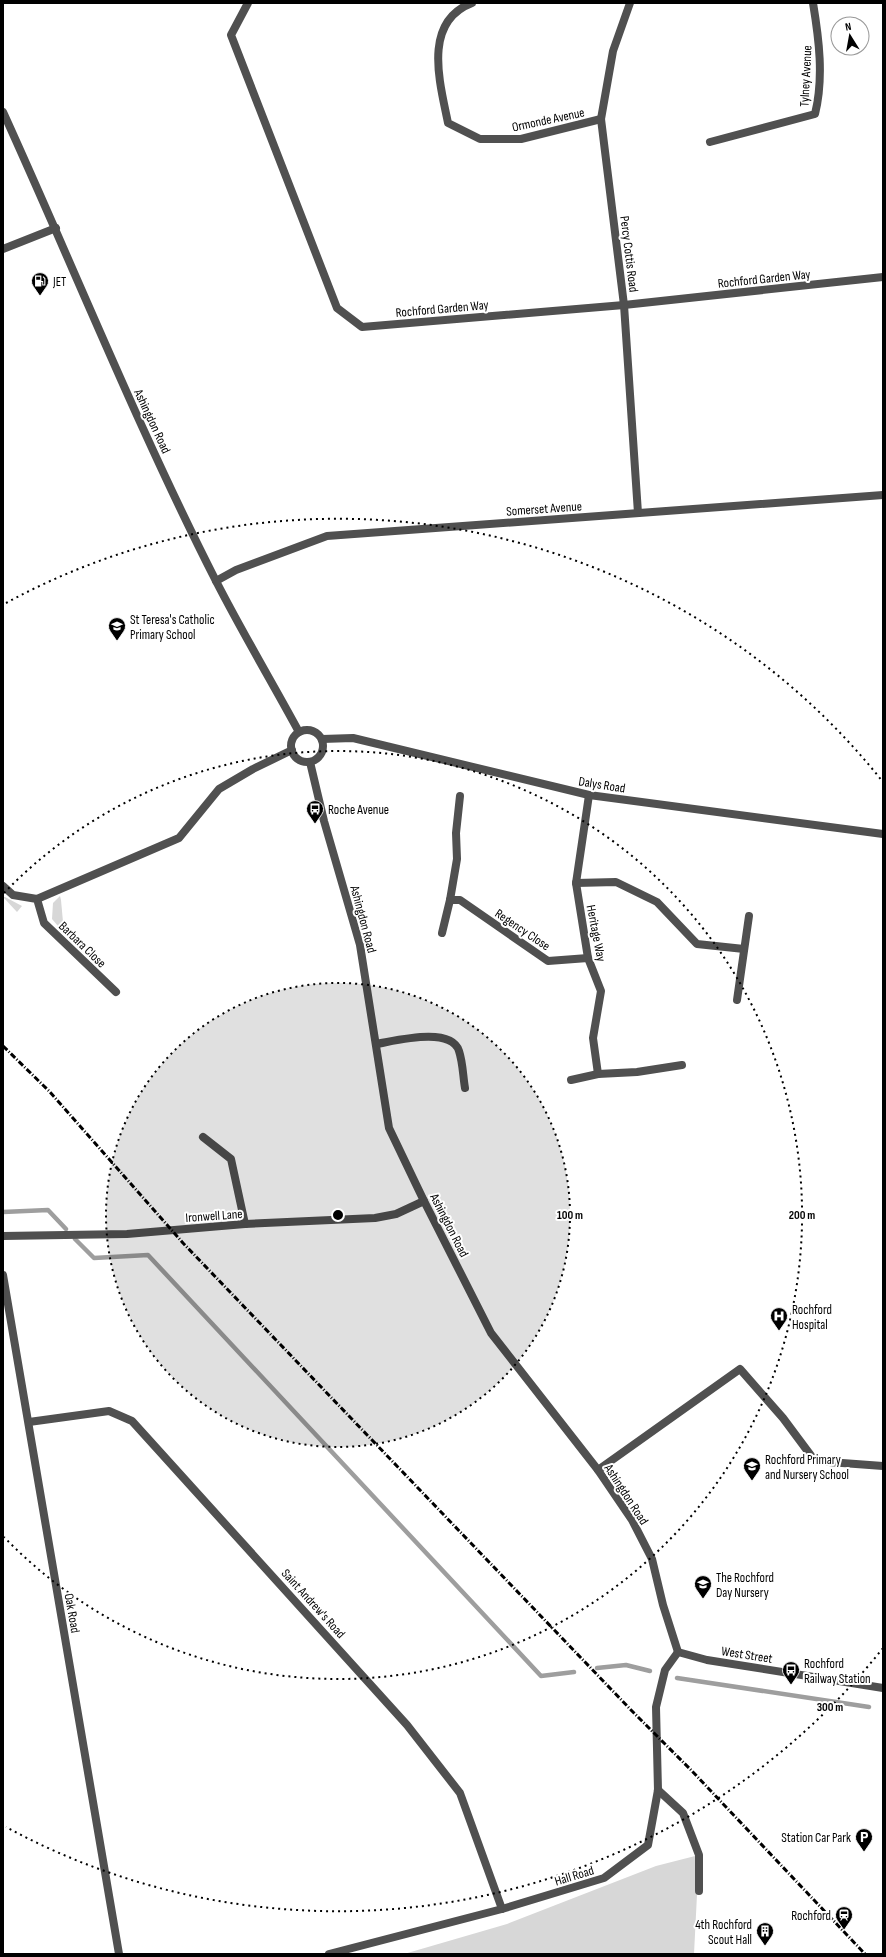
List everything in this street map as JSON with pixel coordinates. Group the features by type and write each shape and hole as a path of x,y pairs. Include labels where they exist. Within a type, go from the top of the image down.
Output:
{"street":[{"name":"Rochford Garden Way","path":"248,3 231,35 337,308 362,327 624,305 883,277"},
{"name":"Ormonde Avenue","path":"472,3 464,6 444,26 438,49 440,84 448,123 480,139 521,139 601,120"},
{"name":"Percy Cottis Road","path":"630,3 613,52 601,120 624,305 638,513"},
{"name":"Tylney Avenue","path":"710,142 815,114 818,100 820,41 813,3"},
{"name":"Ashingdon Road","path":"3,112 56,228 124,387 216,581 299,732"},
{"path":"3,249 56,228"},
{"name":"Somerset Avenue","path":"216,581 236,570 327,536 883,495"},
{"path":"310,730 315,732 322,739 324,744 322,754 315,760 306,762 297,758 292,750 292,740 299,732 310,730"},
{"name":"Dalys Road","path":"322,739 353,738 589,795 883,834"},
{"path":"3,886 12,895 37,899 179,838 219,789 252,769 292,750"},
{"name":"Ashingdon Road","path":"310,762 324,821 360,945 389,1128 491,1333 598,1470 632,1520 652,1559 663,1605 678,1652"},
{"name":"Heritage Way","path":"589,795 576,883 588,958 601,991 593,1038 598,1074"},
{"path":"442,933 450,900 457,859 456,833 460,796"},
{"path":"576,883 616,882 657,902 697,944 744,949"},
{"name":"Barbara Close","path":"37,899 44,923 116,992"},
{"name":"Regency Close","path":"450,900 460,900 548,961 588,958"},
{"path":"737,1000 749,916"},
{"path":"376,1044 425,1037 447,1039 454,1043 459,1050 465,1088"},
{"path":"571,1080 598,1074 637,1072 682,1064"},
{"path":"203,1137 231,1159 245,1224"},
{"name":"Ironwell Lane","path":"3,1236 127,1234 245,1224 375,1218 396,1214 424,1201"},
{"name":"Oak Road","path":"3,1275 119,1954"},
{"path":"598,1470 740,1369 783,1418 815,1461 883,1466"},
{"name":"Saint Andrew's Road","path":"29,1422 109,1411 132,1421 408,1724 460,1793 502,1909"},
{"name":"Hall Road","path":"329,1954 502,1909 604,1878 648,1845 658,1790 656,1707 665,1670 678,1652"},
{"name":"West Street","path":"678,1652 707,1660 883,1688"},
{"path":"658,1790 683,1813 699,1855 699,1891"}],"shaded area":[{"path":"60,896 64,933 52,919 53,903"},
{"path":"3,897 5,897 22,906 17,912"},
{"path":"699,1855 694,1954 404,1954 507,1924 656,1866"}],"waterway":[{"path":"3,1212 48,1210 66,1229"},
{"path":"75,1239 94,1258 148,1255 541,1676 574,1672"},
{"path":"597,1668 626,1665 650,1671"},
{"path":"677,1678 869,1707"}],"railway":[{"path":"3,1046 50,1092 183,1243 631,1710 692,1771 865,1954"}],"place":[{"name":"JET","path":"40,296"},
{"name":"St Teresa's Catholic Primary School","path":"117,641"},
{"name":"Roche Avenue","path":"315,824"},
{"name":"Rochford Hospital","path":"779,1331"},
{"name":"Rochford Primary and Nursery School","path":"752,1481"},
{"name":"The Rochford Day Nursery","path":"703,1599"},
{"name":"Rochford Railway Station","path":"791,1685"},
{"name":"Station Car Park","path":"864,1852"},
{"name":"Rochford","path":"844,1930"},
{"name":"4th Rochford Scout Hall","path":"765,1946"}]}
